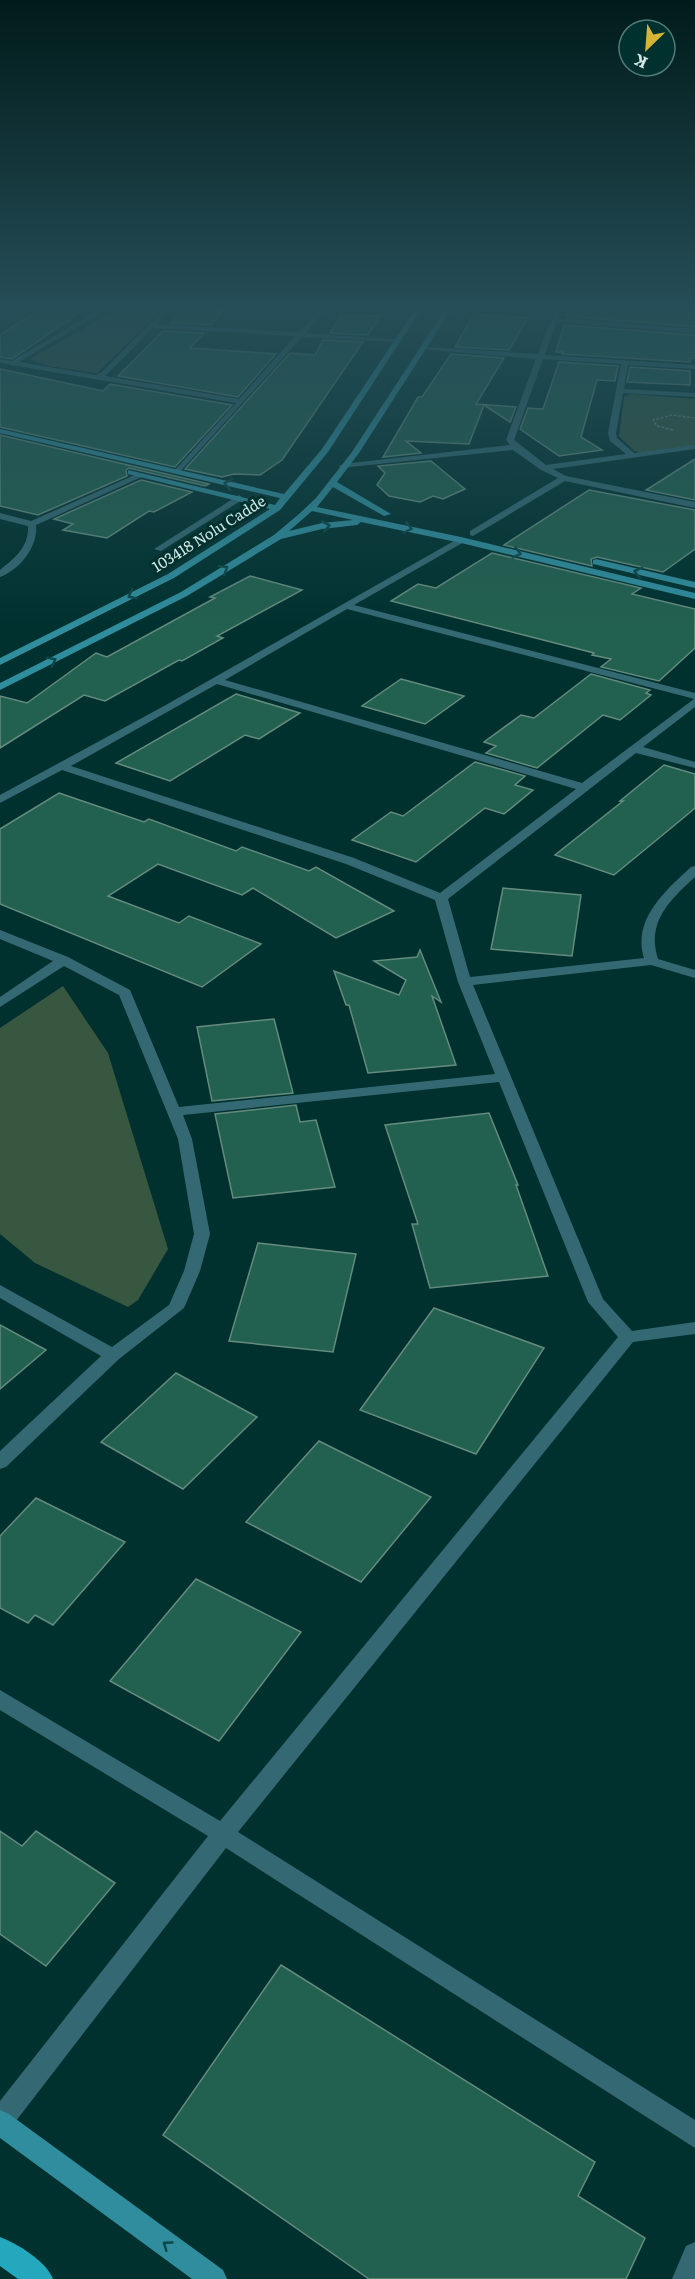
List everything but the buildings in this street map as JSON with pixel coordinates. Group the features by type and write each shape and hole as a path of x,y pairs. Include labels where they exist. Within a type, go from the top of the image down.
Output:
{"main road":[{"name":"103418 Nolu Cadde","path":"0,662 171,576 277,508 325,450 349,414"},
{"path":"0,687 184,594 278,537 309,508 320,501 381,414"},
{"path":"0,431 285,497"},
{"path":"0,440 87,461"},
{"path":"120,470 277,508"},
{"path":"332,483 387,514"},
{"path":"320,501 473,532 695,585"},
{"path":"309,508 461,540 695,596"},
{"path":"278,537 338,524 376,521"},
{"path":"0,2122 214,2279"},
{"path":"0,2250 40,2279"}],"street":[{"path":"178,472 228,414"},
{"path":"520,414 510,440 515,447 544,468 564,478 695,505"},
{"path":"616,414 613,439 633,456"},
{"path":"344,466 515,447"},
{"path":"544,468 695,447"},
{"path":"0,516 32,524 142,475"},
{"path":"473,532 564,478"},
{"path":"158,549 238,498"},
{"path":"0,573 27,550 34,536 32,524"},
{"path":"0,800 168,708 461,540"},
{"path":"345,606 695,696"},
{"path":"214,680 586,788"},
{"path":"441,898 695,702"},
{"path":"636,749 695,765"},
{"path":"60,766 350,861 441,898"},
{"path":"652,961 646,939 652,920 672,892 695,870"},
{"path":"441,898 465,982 596,1302 628,1337"},
{"path":"0,934 63,960 125,993 185,1139 202,1234 192,1272 176,1308 113,1354 0,1462"},
{"path":"0,1003 63,960"},
{"path":"465,982 652,961 695,974"},
{"path":"173,1112 505,1077"},
{"path":"0,1291 113,1354"},
{"path":"0,2122 223,1834 628,1337 695,1328"},
{"path":"0,1699 223,1834 695,2135"},
{"path":"685,2279 695,2256"}],"path":[{"path":"674,430 657,426 653,420 672,415 695,418"}],"green space":[{"path":"622,414 695,414 695,446 644,453 634,451 619,436"},
{"path":"63,986 108,1053 168,1249 138,1300 128,1307 35,1263 0,1234 0,1028"}]}
